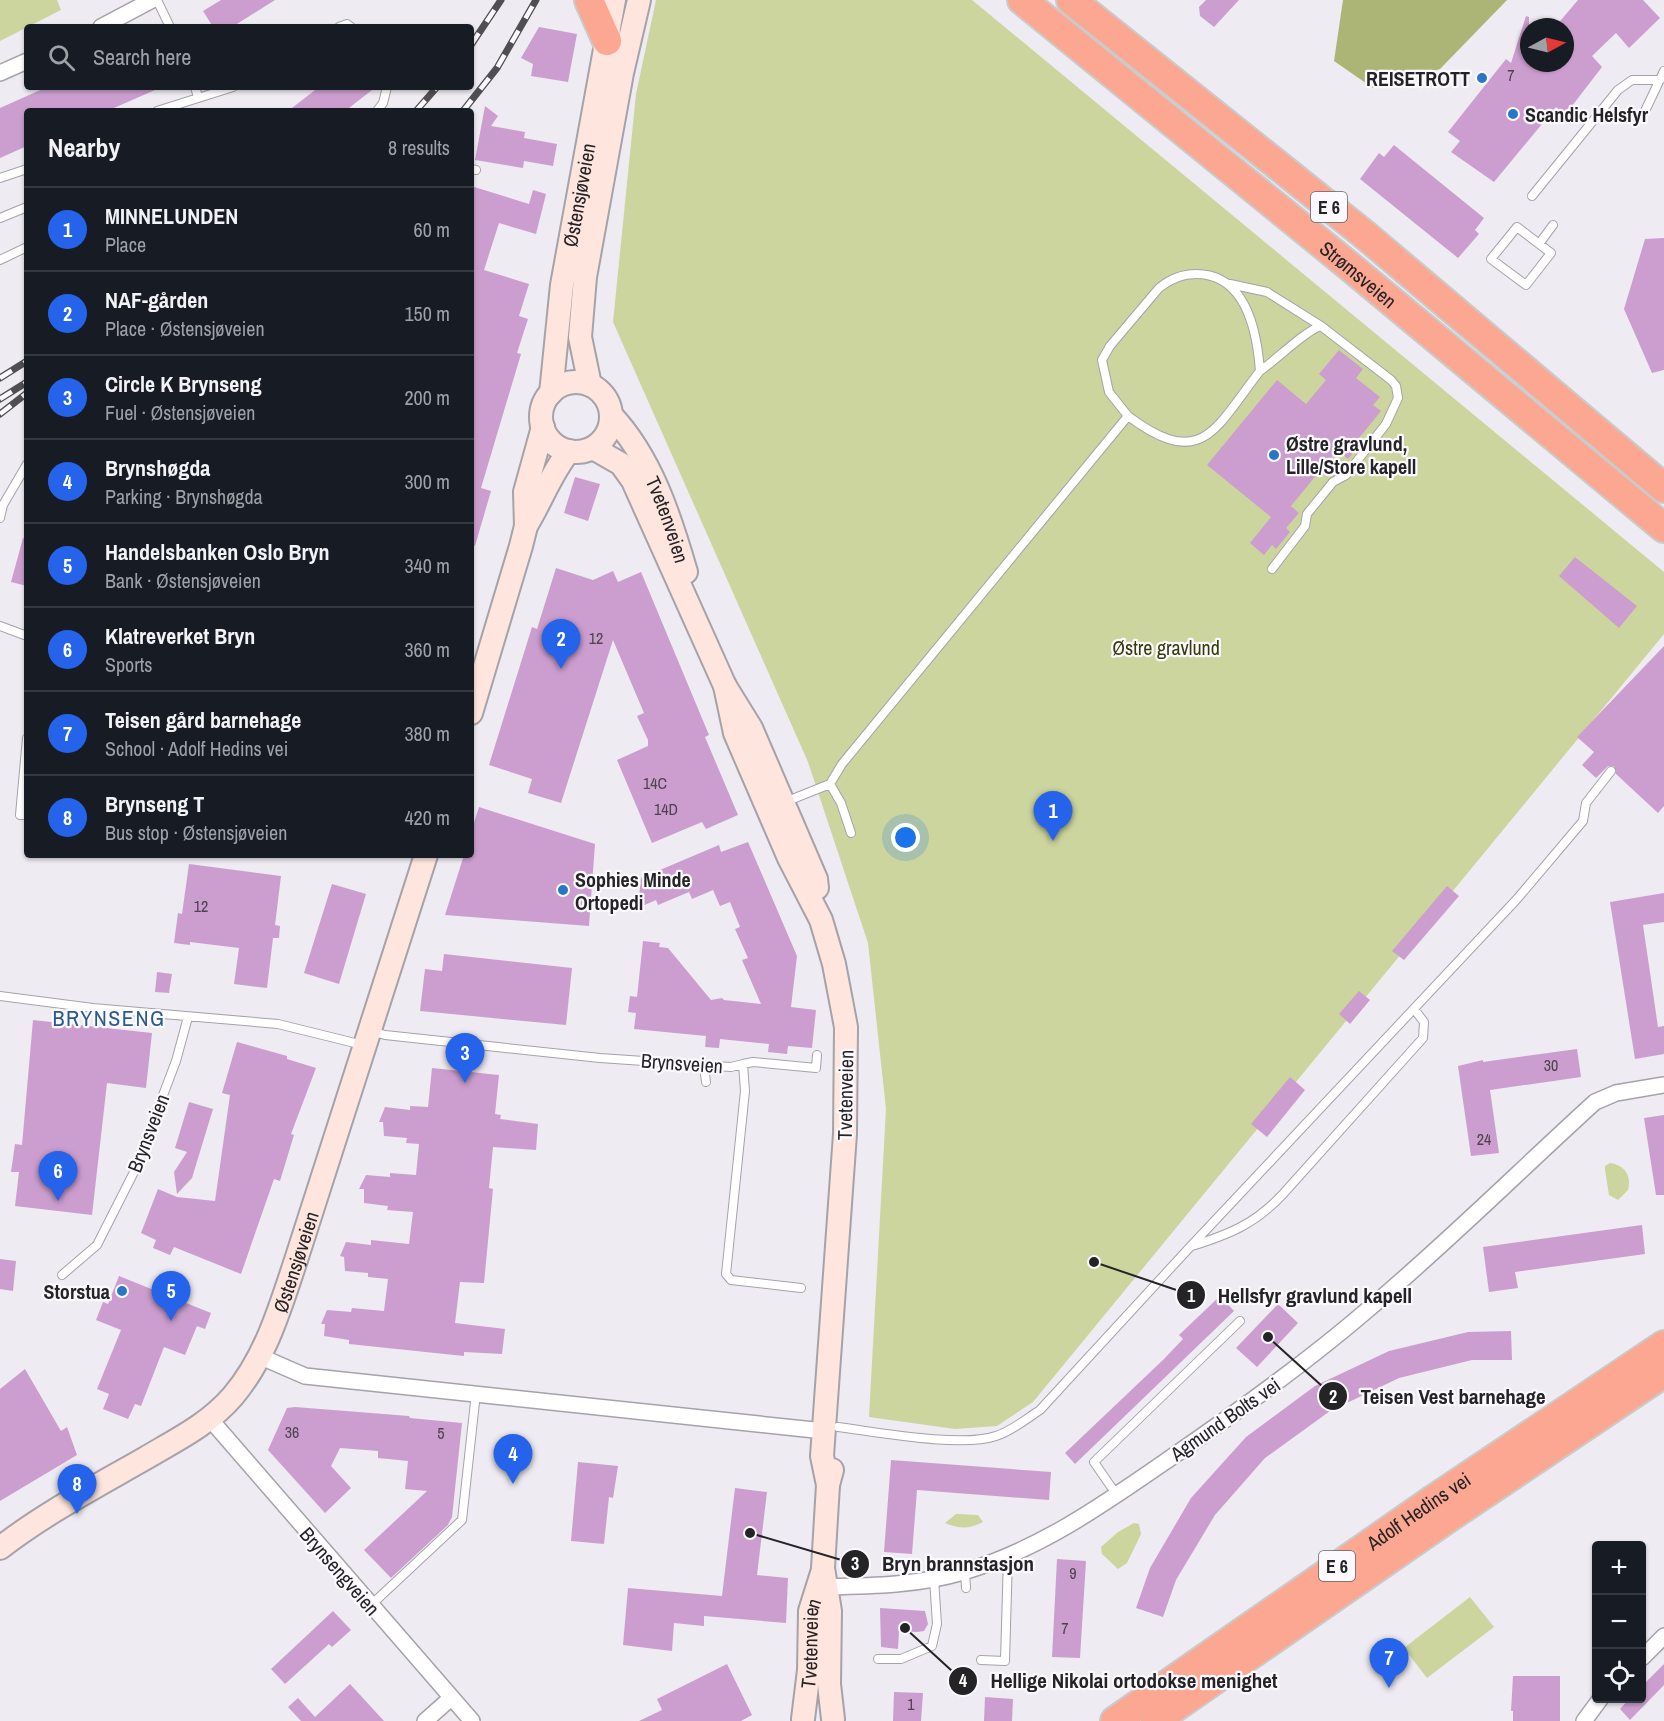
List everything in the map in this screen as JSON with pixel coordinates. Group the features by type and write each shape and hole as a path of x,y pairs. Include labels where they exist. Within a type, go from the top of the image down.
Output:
{"highway":[{"path":"590,0 607,41"},
{"name":"Strømsveien","path":"1022,0 1664,528"},
{"name":"Strømsveien","path":"1071,0 1365,235 1664,488"},
{"name":"Adolf Hedins vei","path":"1115,1721 1401,1522 1664,1345"},
{"name":"Adolf Hedins vei","path":"1155,1721 1664,1373"},
{"name":"E 6","path":"1183,1721 1243,1659"}],"main road":[{"name":"Østensjøveien","path":"474,703 525,526 525,492 543,427 544,404 551,393 562,285 614,0"},
{"name":"Østensjøveien","path":"611,415 605,397 590,385 580,337 585,277 622,73 639,0"},
{"path":"551,393 574,382 590,385"},
{"path":"543,427 549,439 569,451 593,448 607,434 611,415"},
{"name":"Tvetenveien","path":"611,415 637,447 672,525 703,633"},
{"name":"Tvetenveien","path":"593,448 613,458 627,472 703,633 725,686 751,728 816,879 821,920 842,998 848,1057 835,1274 843,1376 831,1429 836,1456 828,1485 822,1581 810,1611 809,1670 803,1720"},
{"name":"Østensjøveien","path":"525,526 542,500 553,470 569,451"},
{"name":"Tvetenveien","path":"725,686 735,733 789,858 821,920"},
{"name":"Østensjøveien","path":"0,1548 53,1512 210,1419 234,1395 260,1356 296,1260 425,858"},
{"name":"Tvetenveien","path":"822,1581 830,1611 830,1684 834,1720"},
{"path":"803,1720 819,1713 834,1720"}],"street":[{"path":"107,24 152,0"},
{"path":"0,73 24,62"},
{"name":"Agmund Bolts vei","path":"822,1581 898,1584 934,1579 965,1572 1008,1556 1059,1532 1231,1417 1355,1321 1468,1223 1595,1102 1616,1093 1664,1085"},
{"path":"260,1356 305,1376 831,1429"},
{"name":"Brynsengveien","path":"210,1419 369,1606 472,1721"},
{"path":"1646,1653 1664,1636"},
{"path":"425,1721 451,1698"},
{"path":"1584,1721 1597,1703"}],"lane":[{"path":"157,0 169,24"},
{"path":"1645,111 1664,72"},
{"path":"1532,196 1618,90 1632,80 1660,80"},
{"path":"196,90 198,96"},
{"path":"165,108 221,90"},
{"path":"380,108 383,104 386,90"},
{"path":"0,178 24,169"},
{"path":"0,218 24,208"},
{"path":"1539,244 1553,225"},
{"path":"1517,227 1539,244 1551,253 1526,285 1491,259 1517,227"},
{"path":"0,260 24,248"},
{"path":"1272,569 1305,526 1307,514 1333,482 1346,475 1386,424 1398,398 1396,386 1321,326 1268,292 1230,284 1207,274 1181,275 1167,281 1110,346 1102,360 1105,382 1113,399 1128,417 1143,428 1169,440 1186,443 1202,440 1260,371 1311,329 1321,326"},
{"path":"1230,284 1243,301 1254,328 1260,371"},
{"path":"783,803 830,784 842,764 1128,417"},
{"path":"0,518 3,506 24,469"},
{"path":"0,627 24,635"},
{"path":"24,771 20,815 24,815"},
{"path":"831,1429 981,1440 1010,1430 1053,1398 1190,1246 1518,899 1583,821 1586,803 1611,771"},
{"path":"830,784 841,803 851,833"},
{"name":"Brynsveien","path":"0,996 188,1017 218,1017 367,1038 385,1035 704,1066 731,1067 743,1064 745,1091 726,1274 731,1280 801,1288"},
{"path":"1190,1246 1240,1228 1258,1218 1275,1202 1423,1038 1424,1022 1414,1009"},
{"name":"Brynsveien","path":"62,1275 97,1245 133,1174 176,1061 188,1017"},
{"path":"743,1064 753,1062 816,1068 817,1055"},
{"path":"704,1066 706,1082"},
{"path":"1116,1494 1094,1462 1240,1321"},
{"path":"369,1606 462,1520 476,1393"},
{"path":"981,1660 1005,1660 1008,1556"},
{"path":"965,1572 966,1588"},
{"path":"878,1659 902,1659 932,1646 937,1624 934,1579"}],"green space":[{"path":"0,0 57,0 61,10 33,24 24,24 24,29 0,41"},
{"name":"Østre gravlund","path":"656,0 972,0 1664,572 1664,634 1033,1402 997,1426 955,1429 869,1417 886,1109 868,943 808,762 613,322 636,94"},
{"path":"1343,0 1507,0 1440,69 1373,88 1334,61"},
{"path":"1610,1163 1623,1168 1628,1175 1628,1190 1618,1200 1609,1195 1605,1166"},
{"path":"956,1514 978,1515 983,1522 964,1527 945,1523"},
{"path":"1134,1523 1139,1524 1141,1534 1127,1563 1118,1569 1102,1554 1101,1547 1118,1532"},
{"path":"1470,1597 1494,1627 1427,1678 1404,1648"}],"building":[{"path":"221,0 275,0 237,24 211,24 203,11"},
{"path":"1206,0 1239,0 1214,27 1200,16 1199,7"},
{"path":"1578,0 1643,0 1660,18 1629,48 1616,33 1592,56 1602,67 1565,115 1556,107 1494,182 1451,152 1460,141 1448,132 1506,59 1511,63 1520,35 1520,72 1574,72 1574,18 1563,18"},
{"path":"539,27 577,34 568,82 531,76 533,64 521,58"},
{"path":"40,90 155,90 114,108 24,108 24,147 0,158 0,108"},
{"path":"315,90 372,90 349,108 292,108"},
{"path":"485,106 498,116 491,126 525,132 524,138 557,144 553,166 524,161 523,168 475,160"},
{"path":"1394,145 1484,218 1475,230 1479,234 1458,258 1360,179 1379,153 1384,157"},
{"path":"474,187 529,204 533,190 546,194 536,234 499,223 484,270 529,284 519,316 528,319 517,353 521,354 481,488 491,491 475,546"},
{"path":"1664,238 1664,370 1652,373 1624,309 1645,239"},
{"name":"Østre gravlund, Lille/Store kapell","path":"1339,350 1363,369 1356,378 1380,397 1373,405 1381,411 1355,443 1359,446 1348,459 1337,450 1291,506 1299,513 1286,528 1290,532 1276,549 1272,545 1264,555 1250,543 1271,517 1207,465 1277,380 1306,404 1326,380 1319,374"},
{"path":"575,477 600,484 588,521 564,513"},
{"path":"23,538 24,538 24,585 11,582"},
{"path":"1575,557 1637,606 1619,628 1559,576"},
{"path":"556,568 593,580 613,571 618,582 641,572 709,735 705,737 738,815 706,829 702,822 652,843 617,760 648,746 648,740 637,716 644,713 613,640 561,803 528,793 532,779 489,765 532,627 537,629"},
{"path":"1664,646 1664,806 1658,813 1616,774 1614,766 1608,766 1596,778 1582,765 1594,752 1577,737"},
{"path":"479,807 595,844 589,926 445,915 463,858 474,858 474,823"},
{"path":"748,842 797,956 791,1007 816,1010 812,1048 788,1046 787,1054 768,1052 769,1044 720,1039 719,1048 705,1047 706,1036 634,1029 636,1013 628,1012 630,996 637,997 643,941 660,943 659,947 668,948 711,1000 722,998 761,1004 742,960 748,958 735,929 740,927 730,902 720,906 713,890 692,899 689,892 658,905 656,900 638,908 641,878 719,845 721,852"},
{"path":"189,864 281,876 275,925 280,926 279,938 273,938 267,988 234,984 239,948 190,942 190,945 174,943 178,913 182,914"},
{"path":"332,884 366,894 339,984 304,973"},
{"path":"1447,886 1459,896 1404,960 1392,951"},
{"path":"1664,893 1664,922 1643,925 1658,1027 1664,1026 1664,1054 1635,1059 1610,902"},
{"path":"444,954 572,968 566,1025 420,1011 425,969 442,971"},
{"path":"157,972 172,974 169,993 155,992"},
{"path":"1359,991 1370,1000 1350,1024 1339,1014"},
{"path":"33,1020 152,1033 146,1088 107,1083 92,1215 15,1206 19,1172 11,1172 15,1144 22,1145"},
{"path":"237,1042 287,1056 287,1059 316,1068 291,1134 294,1135 280,1181 274,1179 241,1274 174,1247 170,1255 153,1248 156,1240 141,1233 158,1189 177,1197 215,1201 230,1095 222,1093"},
{"path":"1577,1049 1581,1077 1490,1090 1499,1153 1471,1156 1458,1066 1483,1060 1483,1062"},
{"path":"432,1068 499,1075 495,1114 501,1115 500,1119 538,1124 536,1150 493,1147 489,1188 493,1189 484,1283 460,1282 455,1323 505,1329 502,1354 464,1352 464,1356 349,1344 349,1340 324,1336 325,1324 321,1324 327,1310 351,1312 352,1308 384,1311 388,1279 368,1277 368,1273 345,1271 344,1257 340,1256 346,1242 371,1245 371,1240 409,1244 413,1212 387,1210 388,1206 364,1203 364,1189 359,1189 366,1175 390,1177 390,1173 416,1175 419,1144 406,1143 407,1138 384,1136 383,1122 379,1122 385,1107 410,1110 410,1106 428,1107"},
{"path":"1290,1077 1305,1090 1267,1137 1251,1124"},
{"path":"189,1102 213,1109 192,1178 177,1194 174,1172 187,1152 175,1148"},
{"path":"1664,1115 1664,1195 1656,1195 1644,1118"},
{"path":"1642,1225 1645,1254 1515,1272 1518,1288 1489,1292 1483,1247"},
{"path":"0,1259 16,1261 13,1291 0,1289"},
{"path":"119,1276 211,1313 205,1329 197,1326 185,1355 164,1347 141,1406 135,1404 128,1419 103,1409 109,1394 97,1389 121,1330 96,1320 103,1302 108,1304"},
{"path":"1220,1296 1234,1311 1075,1464 1065,1453 1164,1359 1183,1339 1179,1335"},
{"path":"1278,1304 1298,1323 1257,1367 1236,1348"},
{"path":"1511,1331 1512,1360 1472,1360 1399,1378 1330,1411 1265,1458 1215,1515 1176,1580 1163,1617 1136,1608 1150,1568 1191,1498 1246,1437 1315,1386 1389,1351 1468,1332"},
{"path":"25,1369 61,1431 67,1427 77,1455 0,1501 0,1389"},
{"path":"287,1408 409,1416 410,1418 462,1423 452,1517 448,1525 391,1578 364,1550 427,1491 405,1489 408,1461 378,1458 378,1451 340,1448 331,1466 351,1488 325,1513 268,1450"},
{"path":"891,1460 1051,1472 1049,1500 917,1490 912,1554 884,1552"},
{"path":"578,1462 618,1466 613,1498 609,1497 604,1544 571,1541"},
{"path":"735,1488 767,1492 757,1575 788,1578 786,1623 704,1616 704,1626 674,1623 672,1651 623,1645 628,1588 722,1596"},
{"path":"1057,1559 1086,1561 1080,1658 1052,1657"},
{"path":"880,1608 925,1611 928,1624 924,1631 899,1631 898,1649 881,1647"},
{"path":"333,1611 351,1630 332,1647 329,1644 285,1684 271,1669"},
{"path":"727,1664 752,1715 741,1721 639,1721 662,1710 657,1699"},
{"path":"1664,1664 1664,1685 1630,1720 1620,1709 1625,1703 1646,1703 1646,1682"},
{"path":"1513,1676 1560,1676 1560,1721 1513,1721 1513,1711 1511,1711"},
{"path":"350,1684 384,1721 301,1721 288,1707 298,1698 315,1717"},
{"path":"894,1692 923,1693 921,1721 893,1721"},
{"path":"985,1697 1013,1699 1012,1721 984,1721"}],"railway":[{"path":"474,40 501,0"},
{"path":"465,108 497,68 536,0"},
{"path":"419,108 434,90"},
{"path":"0,378 24,363"},
{"path":"0,399 24,384"},
{"path":"0,414 24,395"}],"place":[{"name":"REISETROTT","path":"1482,78"},
{"name":"Scandic Helsfyr","path":"1513,114"},
{"name":"Østre gravlund, Lille/Store kapell","path":"1274,455"},
{"name":"NAF-gården","path":"561,669"},
{"name":"MINNELUNDEN","path":"1053,841"},
{"name":"Sophies Minde Ortopedi","path":"563,890"},
{"name":"Circle K Brynseng","path":"465,1083"},
{"name":"Klatreverket Bryn","path":"58,1201"},
{"name":"Hellsfyr gravlund kapell","path":"1094,1262"},
{"name":"Storstua","path":"122,1291"},
{"name":"Handelsbanken Oslo Bryn","path":"171,1321"},
{"name":"Teisen Vest barnehage","path":"1268,1337"},
{"name":"Brynshøgda","path":"513,1484"},
{"name":"Brynseng T","path":"77,1514"},
{"name":"Bryn brannstasjon","path":"750,1533"},
{"name":"Hellige Nikolai ortodokse menighet","path":"905,1628"},
{"name":"Teisen gård barnehage","path":"1389,1688"}],"district":[{"name":"BRYNSENG","path":"109,1018"}]}
